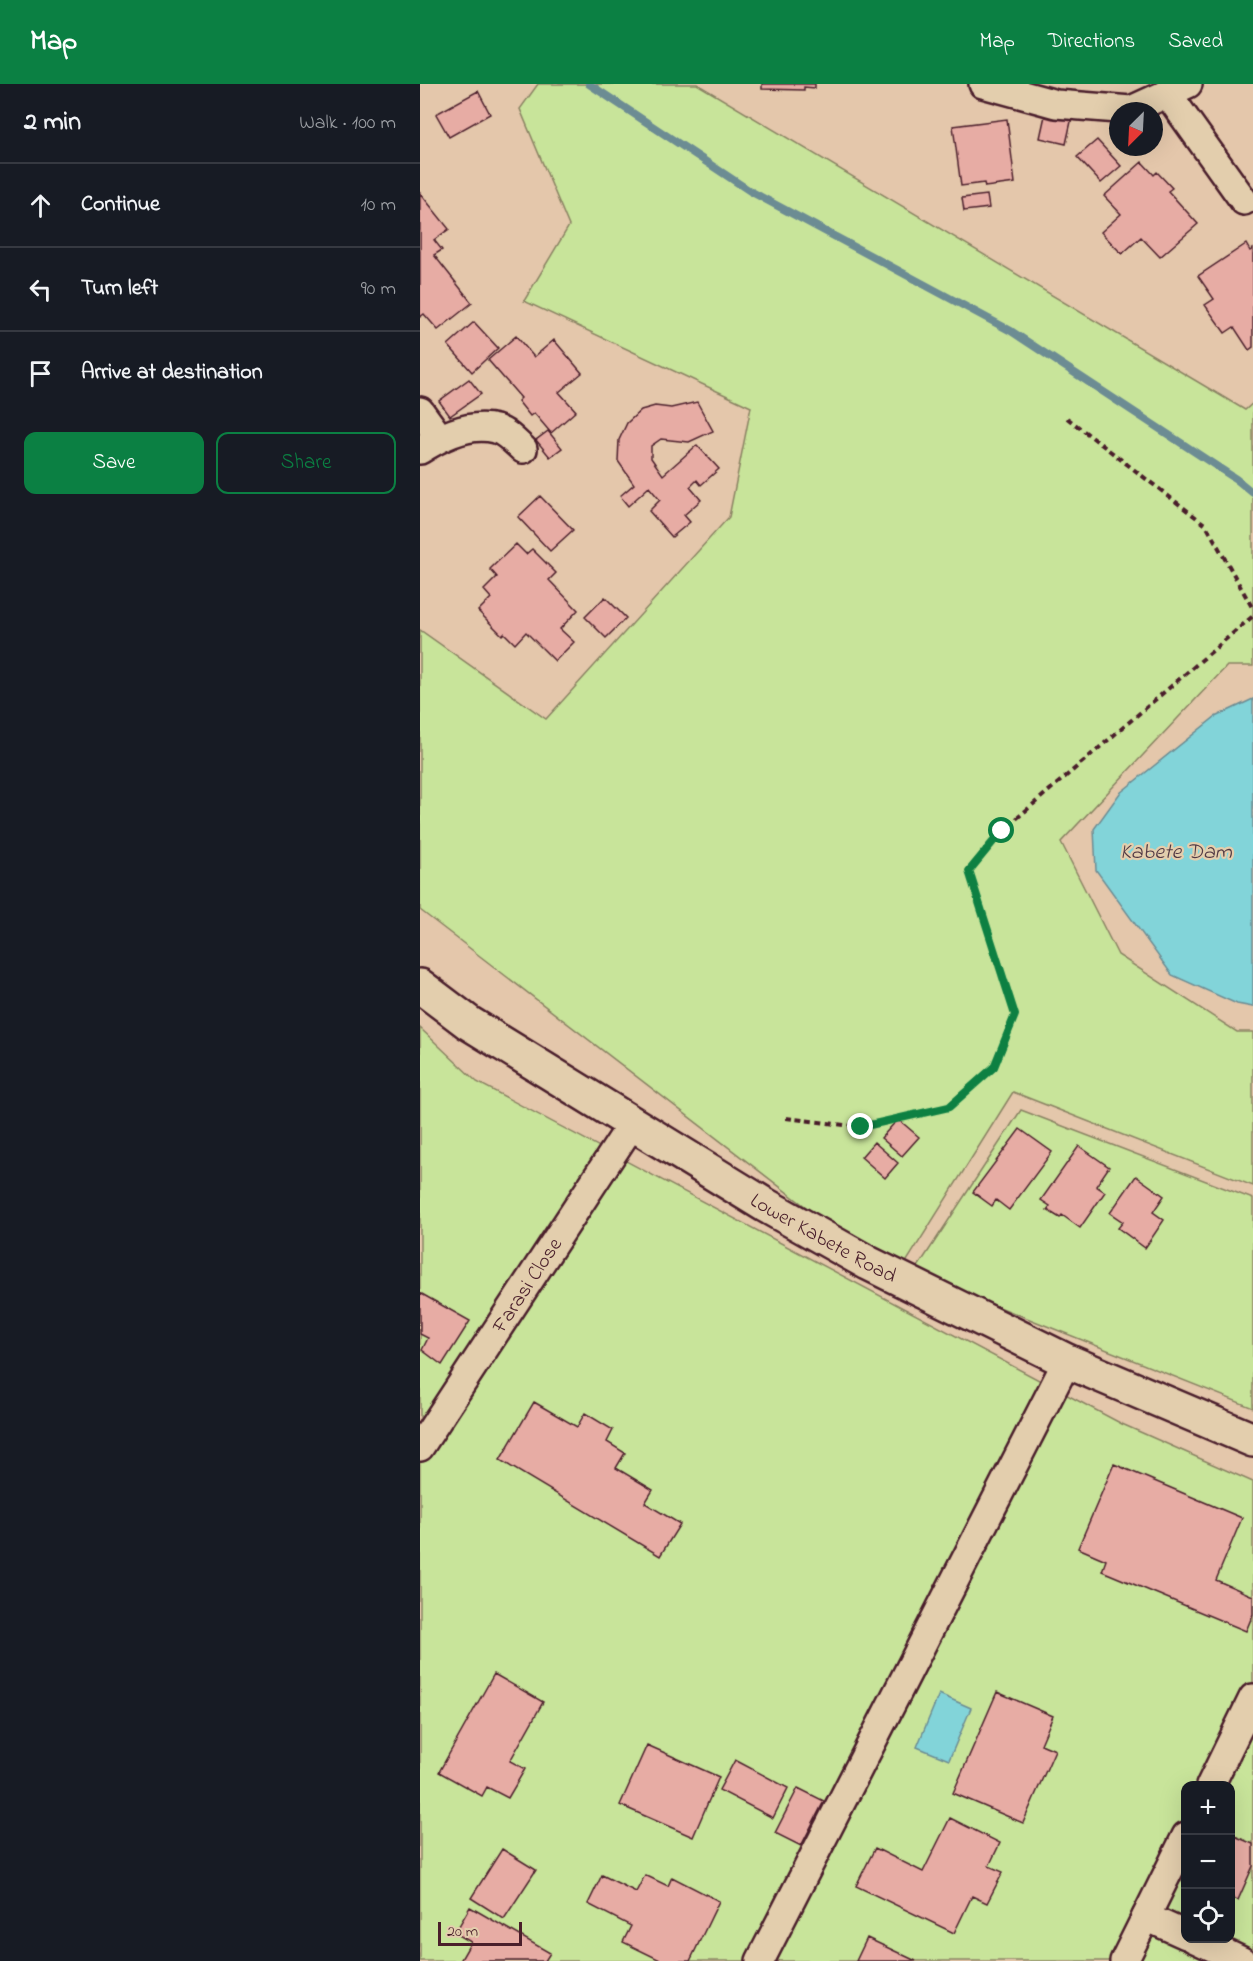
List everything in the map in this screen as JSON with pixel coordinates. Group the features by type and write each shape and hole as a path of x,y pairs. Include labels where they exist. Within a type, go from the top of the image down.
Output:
{"main road":[{"name":"Lower Kabete Road","path":"420,986 469,1023 632,1124 765,1205 868,1263 1067,1361 1253,1440"}],"street":[{"path":"983,84 1056,104 1131,110 1178,88 1244,201"},
{"path":"420,411 430,444 476,428 496,429 523,449"},
{"name":"Farasi Close","path":"420,1447 632,1124"},
{"path":"760,1961 1067,1361"},
{"path":"1212,1781 1253,1698"},
{"path":"1124,1961 1181,1844"},
{"path":"1146,1917 1181,1933"},
{"path":"1204,1943 1242,1961"}],"path":[{"path":"1067,418 1206,525 1253,609"},
{"path":"786,1118 861,1127 949,1107 994,1067 1015,1015 969,871 1002,831 1253,615"}],"green space":[{"path":"538,84 697,84 1245,410 1253,403 1253,666 1227,666 1061,842 1118,955 1237,1032 1253,1032 1253,1186 1013,1092 897,1277 420,910 420,630 546,719 729,517 751,407 524,301 569,226 520,109"},
{"path":"420,1028 477,1082 1122,1424 1253,1482 1253,1961 420,1961"},
{"path":"1021,1110 1253,1199 1253,1408 914,1273"}],"water":[{"name":"Kabete Dam","path":"1253,699 1253,1007 1237,1004 1172,975 1096,870 1094,829 1120,793 1215,717"},
{"path":"939,1694 971,1708 949,1760 917,1747"}],"building":[{"path":"762,84 815,84 815,88 762,89"},
{"path":"478,91 490,114 449,137 436,114"},
{"path":"1046,111 1072,117 1066,144 1040,138"},
{"path":"1007,119 1015,183 985,187 984,183 961,186 953,126"},
{"path":"1097,140 1109,156 1121,166 1101,183 1077,157"},
{"path":"1142,162 1154,175 1157,172 1172,188 1168,191 1198,224 1160,257 1141,237 1122,254 1101,232 1121,214 1104,196"},
{"path":"420,193 449,229 434,240 442,250 434,255 472,303 438,330 424,314 420,317"},
{"path":"987,195 989,208 964,211 962,198"},
{"path":"1246,244 1250,251 1253,249 1253,347 1249,350 1234,327 1225,333 1205,305 1214,299 1198,276"},
{"path":"474,322 498,348 472,372 448,345"},
{"path":"516,336 534,357 554,340 582,373 559,392 576,411 551,433 534,413 530,416 518,401 521,398 488,360"},
{"path":"469,379 481,394 450,416 439,401"},
{"path":"697,402 713,431 689,442 661,439 651,446 651,458 663,475 697,445 719,469 701,485 697,480 690,487 701,500 684,515 690,522 672,537 649,511 660,500 649,487 628,506 620,496 634,484 618,461 619,440 627,423 641,410 655,406 671,408"},
{"path":"548,431 562,448 550,457 536,440"},
{"path":"540,496 573,530 550,551 518,517"},
{"path":"516,544 526,554 532,549 556,573 549,580 578,610 560,629 574,642 555,661 526,632 515,644 504,633 502,635 478,611 491,598 484,590 497,577 490,569"},
{"path":"605,597 626,618 606,638 585,617"},
{"path":"898,1119 919,1137 902,1156 881,1138"},
{"path":"1020,1129 1052,1152 1009,1210 996,1200 992,1206 973,1192"},
{"path":"874,1142 898,1163 885,1178 861,1157"},
{"path":"1079,1146 1109,1167 1096,1186 1105,1192 1080,1228 1062,1215 1060,1218 1047,1210 1050,1206 1041,1200"},
{"path":"1136,1176 1164,1196 1153,1212 1164,1220 1145,1248 1118,1228 1123,1222 1110,1213"},
{"path":"420,1293 470,1321 442,1365 422,1350 428,1338 420,1334"},
{"path":"534,1402 577,1427 585,1413 613,1430 607,1442 625,1453 616,1468 653,1490 645,1503 680,1524 660,1556 500,1460"},
{"path":"1114,1464 1242,1518 1216,1580 1253,1596 1253,1614 1246,1631 1102,1571 1106,1560 1078,1548"},
{"path":"494,1674 543,1702 510,1761 525,1769 508,1798 487,1787 482,1796 439,1772"},
{"path":"997,1692 1053,1716 1041,1744 1055,1750 1023,1823 953,1793"},
{"path":"647,1745 719,1777 693,1837 620,1805"},
{"path":"735,1760 788,1788 773,1818 719,1790"},
{"path":"798,1788 824,1801 801,1846 775,1833"},
{"path":"950,1818 1000,1843 989,1866 1003,1872 987,1903 972,1896 954,1933 856,1886 875,1848 923,1872"},
{"path":"1235,1836 1253,1844 1253,1866 1238,1900 1235,1899"},
{"path":"502,1849 536,1870 504,1919 471,1898"},
{"path":"602,1875 636,1892 645,1875 668,1886 672,1877 719,1901 690,1961 662,1961 623,1942 631,1926 588,1904"},
{"path":"470,1907 550,1953 545,1961 460,1961 471,1942 455,1933"},
{"path":"867,1938 916,1961 856,1961"}],"waterway":[{"path":"589,84 750,191 1011,331 1236,479 1253,493"}],"route":[{"path":"861,1127 949,1107 994,1067 1015,1015 969,871 1002,831"}]}
